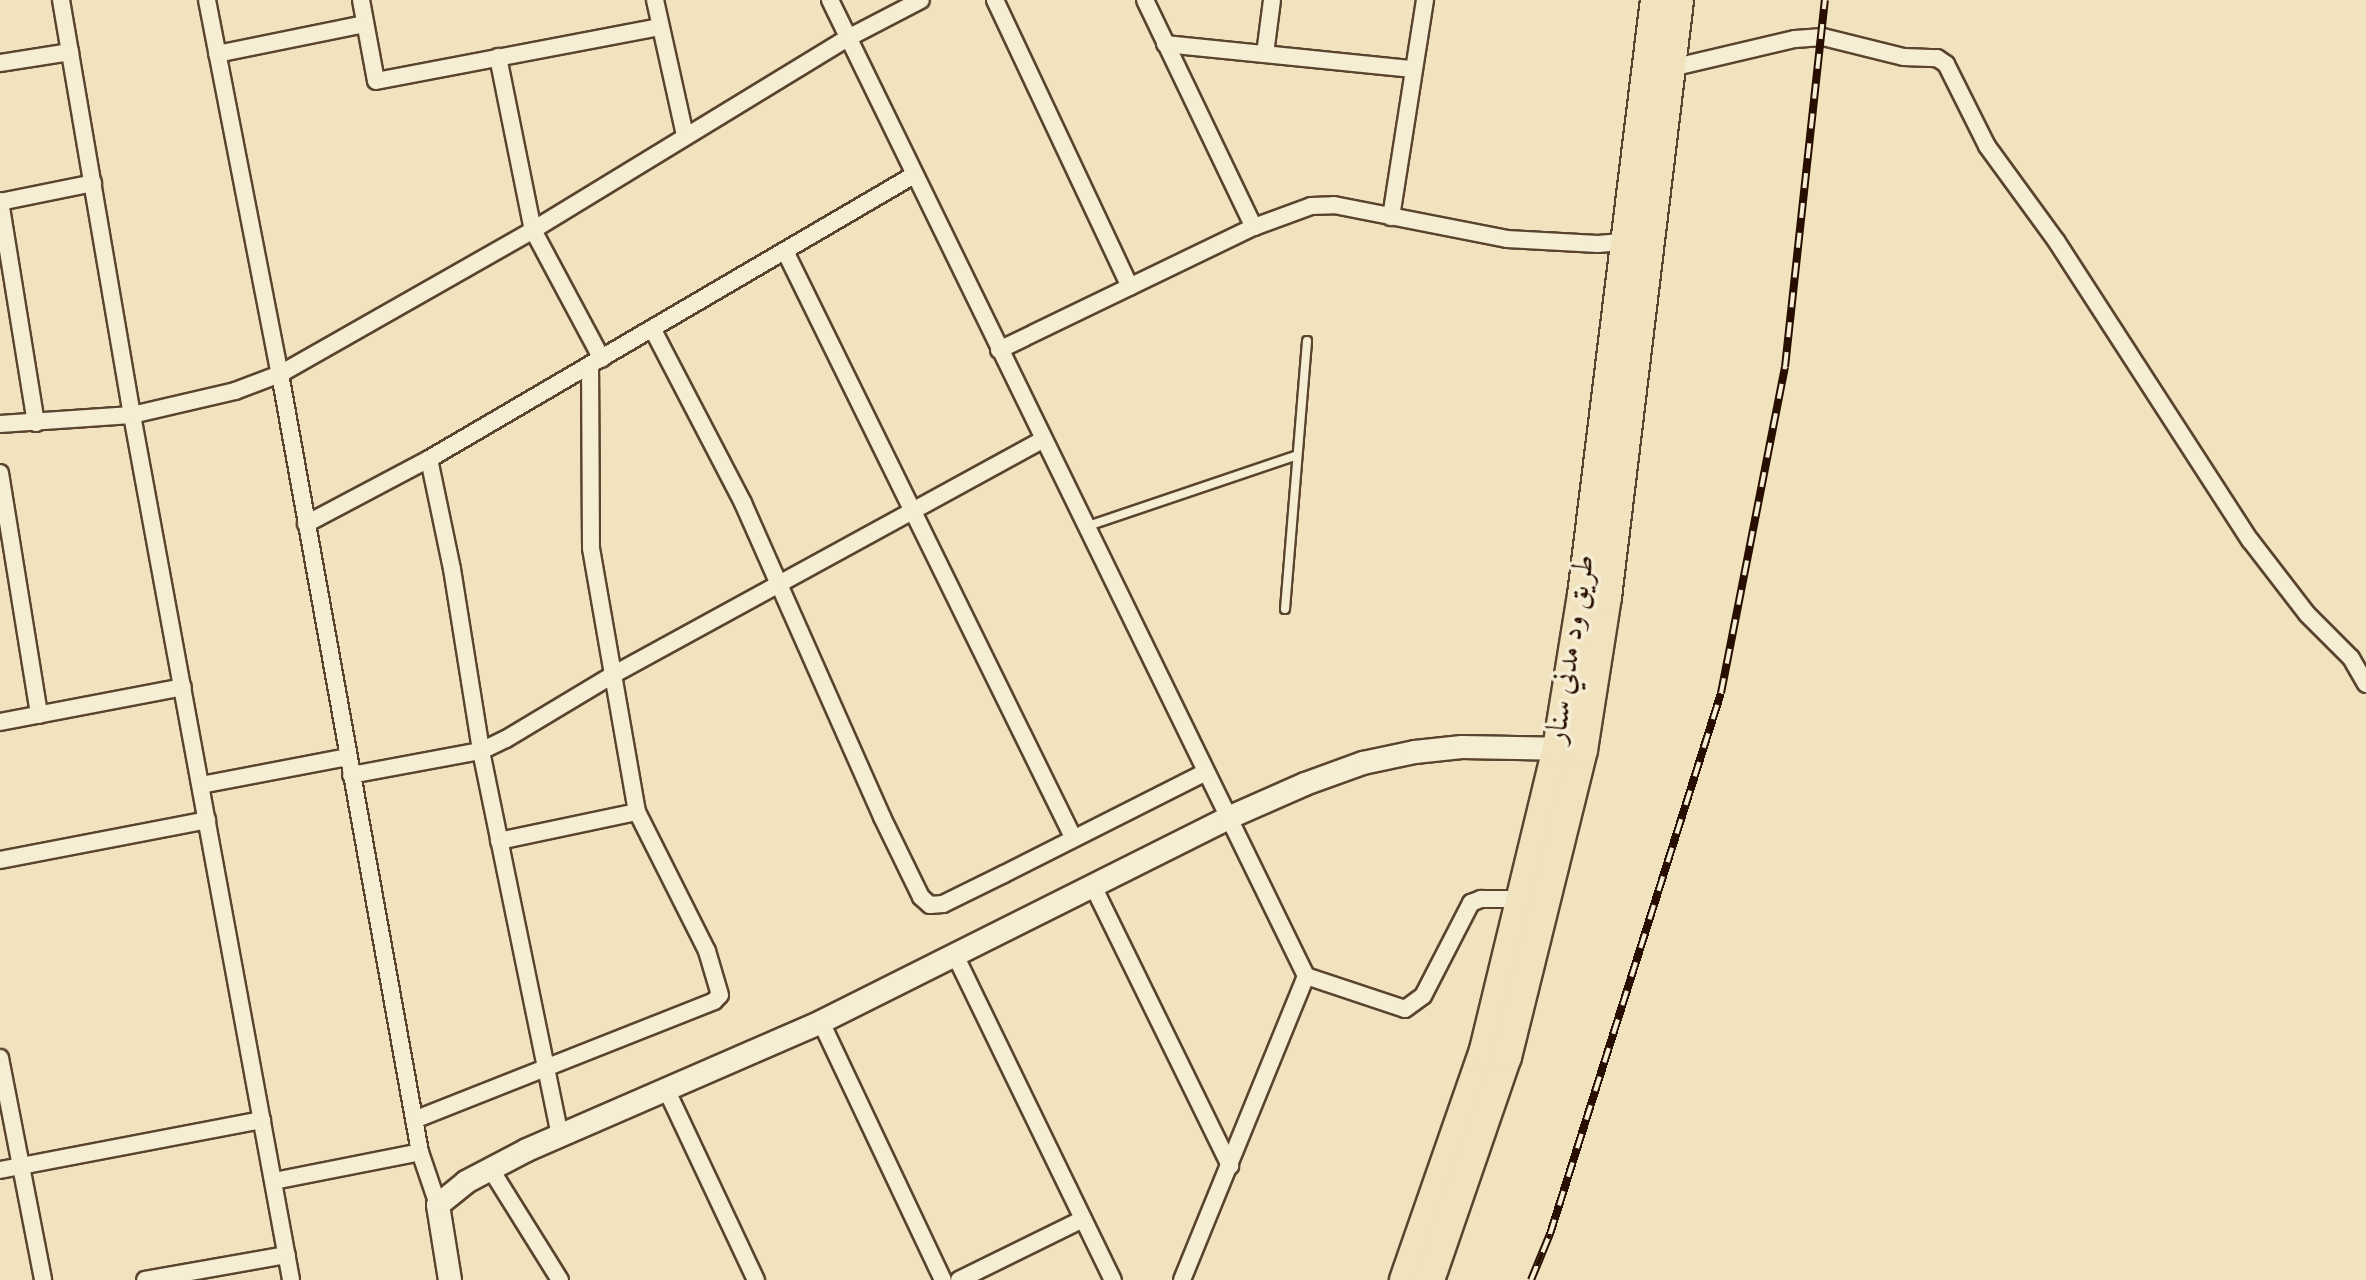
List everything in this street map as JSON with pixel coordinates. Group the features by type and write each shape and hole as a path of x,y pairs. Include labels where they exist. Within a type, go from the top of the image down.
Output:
{"highway":[{"name":"طريق ود مدني سنار","path":"1429,1280 1506,1057 1570,749 1581,609 1638,240 1658,69 1656,0"},
{"name":"طريق ود مدني سنار","path":"1658,69 1678,0"},
{"name":"طريق ود مدني سنار","path":"1405,1280 1485,1050 1524,899 1570,749"}],"street":[{"path":"61,0 132,415 291,1280"},
{"path":"207,0 280,374 420,1152 438,1205 450,1280"},
{"path":"361,0 376,81 659,27"},
{"path":"655,0 685,135"},
{"path":"830,0 1306,976 1405,1009 1423,996 1471,903 1481,899 1524,899"},
{"path":"0,424 132,415 235,391 280,374 533,230 848,38 921,0"},
{"path":"995,0 1130,287"},
{"path":"1145,0 1254,227"},
{"path":"1265,54 1272,0"},
{"path":"1391,217 1425,0"},
{"path":"217,54 364,24"},
{"path":"1658,69 1795,39 1823,37 1904,57 1937,58 1946,64 1987,146 2057,242 2250,540 2307,614 2351,658 2366,684"},
{"path":"1165,44 1413,69"},
{"path":"0,63 70,52"},
{"path":"414,1120 714,1001 720,995 707,951 637,812 591,548 596,362 533,230 498,57"},
{"path":"306,524 429,459 914,175"},
{"path":"36,423 0,201 93,183"},
{"path":"999,350 1254,227 1311,206 1334,205 1507,239 1586,244 1638,240"},
{"path":"785,251 915,508 1073,837"},
{"path":"653,330 743,503 882,817 921,897 930,905 943,904 1206,772"},
{"path":"351,775 481,751 611,676 1043,439"},
{"path":"429,459 452,569 481,751 560,1135"},
{"path":"0,473 8,569 39,715"},
{"path":"0,722 183,687"},
{"path":"438,1205 490,1168 821,1022 1228,818 1363,763 1415,752 1462,747 1570,749"},
{"path":"201,785 348,757"},
{"path":"499,841 637,812"},
{"path":"0,860 207,820"},
{"path":"1093,886 1230,1166"},
{"path":"956,957 1113,1280"},
{"path":"1182,1280 1306,976"},
{"path":"821,1022 943,1280"},
{"path":"0,1058 43,1280"},
{"path":"667,1091 756,1280"},
{"path":"0,1170 262,1120"},
{"path":"274,1181 420,1152"},
{"path":"490,1168 560,1280"},
{"path":"959,1280 1083,1219"},
{"path":"149,1280 287,1255"}],"lane":[{"path":"1285,609 1295,456 1307,341"},
{"path":"1088,526 1295,456"}],"railway":[{"path":"1531,1280 1550,1234 1721,693 1785,367 1825,0"}]}
